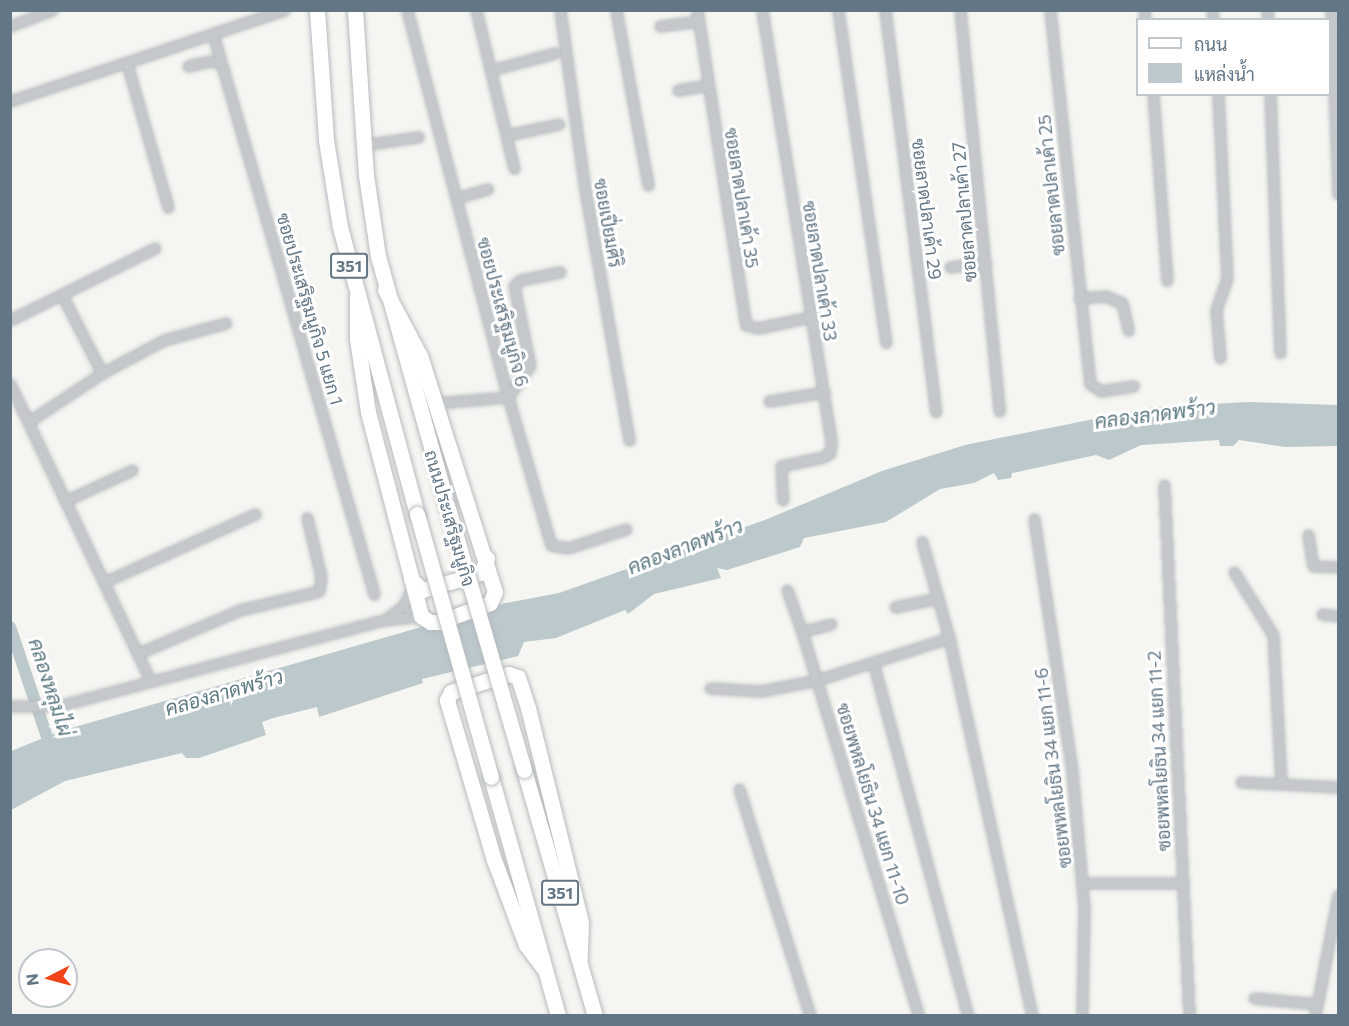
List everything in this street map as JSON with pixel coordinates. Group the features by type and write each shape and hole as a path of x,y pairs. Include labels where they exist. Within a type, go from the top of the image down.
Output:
{"main road":[{"name":"ถนนประเสริฐมนูกิจ","path":"317,10 326,140 357,297 558,1016"},
{"name":"ถนนประเสริฐมนูกิจ","path":"355,10 363,145 385,290 595,1016"},
{"path":"357,297 357,339 368,412 420,616 430,622 439,622 490,603 495,592 487,558 420,356 385,290"},
{"path":"412,583 422,590 481,573 487,558"},
{"path":"544,970 526,945 494,860 451,724 447,700 451,692 508,674 518,677 528,708 581,922 580,959"}],"street":[{"path":"10,26 52,10"},
{"path":"10,101 284,10"},
{"name":"ซอยประเสริฐมนูกิจ 6","path":"407,10 508,397 551,545 568,548 626,529"},
{"path":"476,10 514,168"},
{"name":"ซอยเปี่ยมศิริ","path":"560,10 583,179 629,440"},
{"path":"616,10 648,185"},
{"name":"ซอยลาดปลาเค้า 35","path":"697,10 746,325 758,328 810,317"},
{"name":"ซอยลาดปลาเค้า 33","path":"762,10 810,317 824,392 830,453 782,466 783,500"},
{"path":"838,10 886,343"},
{"name":"ซอยลาดปลาเค้า 29","path":"885,10 936,412"},
{"name":"ซอยลาดปลาเค้า 27","path":"960,10 999,411"},
{"name":"ซอยลาดปลาเค้า 25","path":"1050,10 1079,298 1089,357 1090,384 1095,390 1134,386"},
{"path":"1331,10 1338,194"},
{"path":"660,26 699,21"},
{"name":"ซอยประเสริฐมนูกิจ 5 แยก 1","path":"213,34 346,486 374,594"},
{"path":"491,70 555,53"},
{"path":"188,66 210,62 221,64"},
{"path":"127,64 168,207"},
{"path":"678,90 708,85"},
{"path":"1153,96 1167,280"},
{"path":"1218,96 1227,278 1216,310 1220,358"},
{"path":"1270,96 1280,353"},
{"path":"507,135 560,124"},
{"path":"363,145 418,137"},
{"path":"456,198 488,189"},
{"path":"10,320 155,248"},
{"path":"950,267 986,262"},
{"path":"436,403 508,397 530,366 514,286 520,280 560,272"},
{"path":"62,295 102,373"},
{"path":"1079,298 1105,296 1122,303 1128,330"},
{"path":"28,422 102,373 164,340 226,323"},
{"path":"10,384 150,680"},
{"path":"769,401 824,392"},
{"path":"65,501 132,471"},
{"name":"ซอยพหลโยธิน 34 แยก 11-2","path":"1164,485 1189,1016"},
{"path":"104,582 255,514"},
{"path":"139,653 240,610 319,591 321,576 308,518"},
{"name":"ซอยพหลโยธิน 34 แยก 11-6","path":"1034,519 1072,771 1083,883 1082,1016"},
{"path":"1308,535 1313,566 1338,567"},
{"path":"922,542 949,638 1032,1016"},
{"path":"1234,572 1273,634 1281,783"},
{"path":"384,620 403,606 412,583"},
{"name":"ซอยพหลโยธิน 34 แยก 11-10","path":"787,590 817,680 919,1016"},
{"path":"896,607 938,598"},
{"path":"1322,614 1338,616"},
{"path":"11,706 34,708 66,704 384,620 420,616"},
{"path":"802,632 831,624"},
{"path":"710,688 761,691 817,680 949,638"},
{"path":"873,662 968,1016"},
{"path":"1241,782 1338,787"},
{"path":"739,789 810,1016"},
{"path":"1083,883 1182,883"},
{"path":"1315,1016 1338,896"},
{"path":"1254,998 1317,1004"}],"water":[{"name":"คลองลาดพร้าว","path":"1249,402 1338,405 1338,446 1285,447 1239,440 1233,446 1220,446 1219,440 1141,445 1109,460 1096,455 1012,473 1011,478 998,480 994,473 974,483 940,489 886,522 804,538 800,547 727,570 717,568 721,578 654,594 628,614 625,610 556,638 524,642 518,656 422,679 423,683 319,717 317,707 273,718 262,722 266,735 199,758 186,758 182,753 65,781 11,810 11,751 61,731 501,604 559,593 765,520 882,471 965,445 1154,407"}],"waterway":[{"name":"คลองหลุมไผ่","path":"10,627 52,752"}]}
